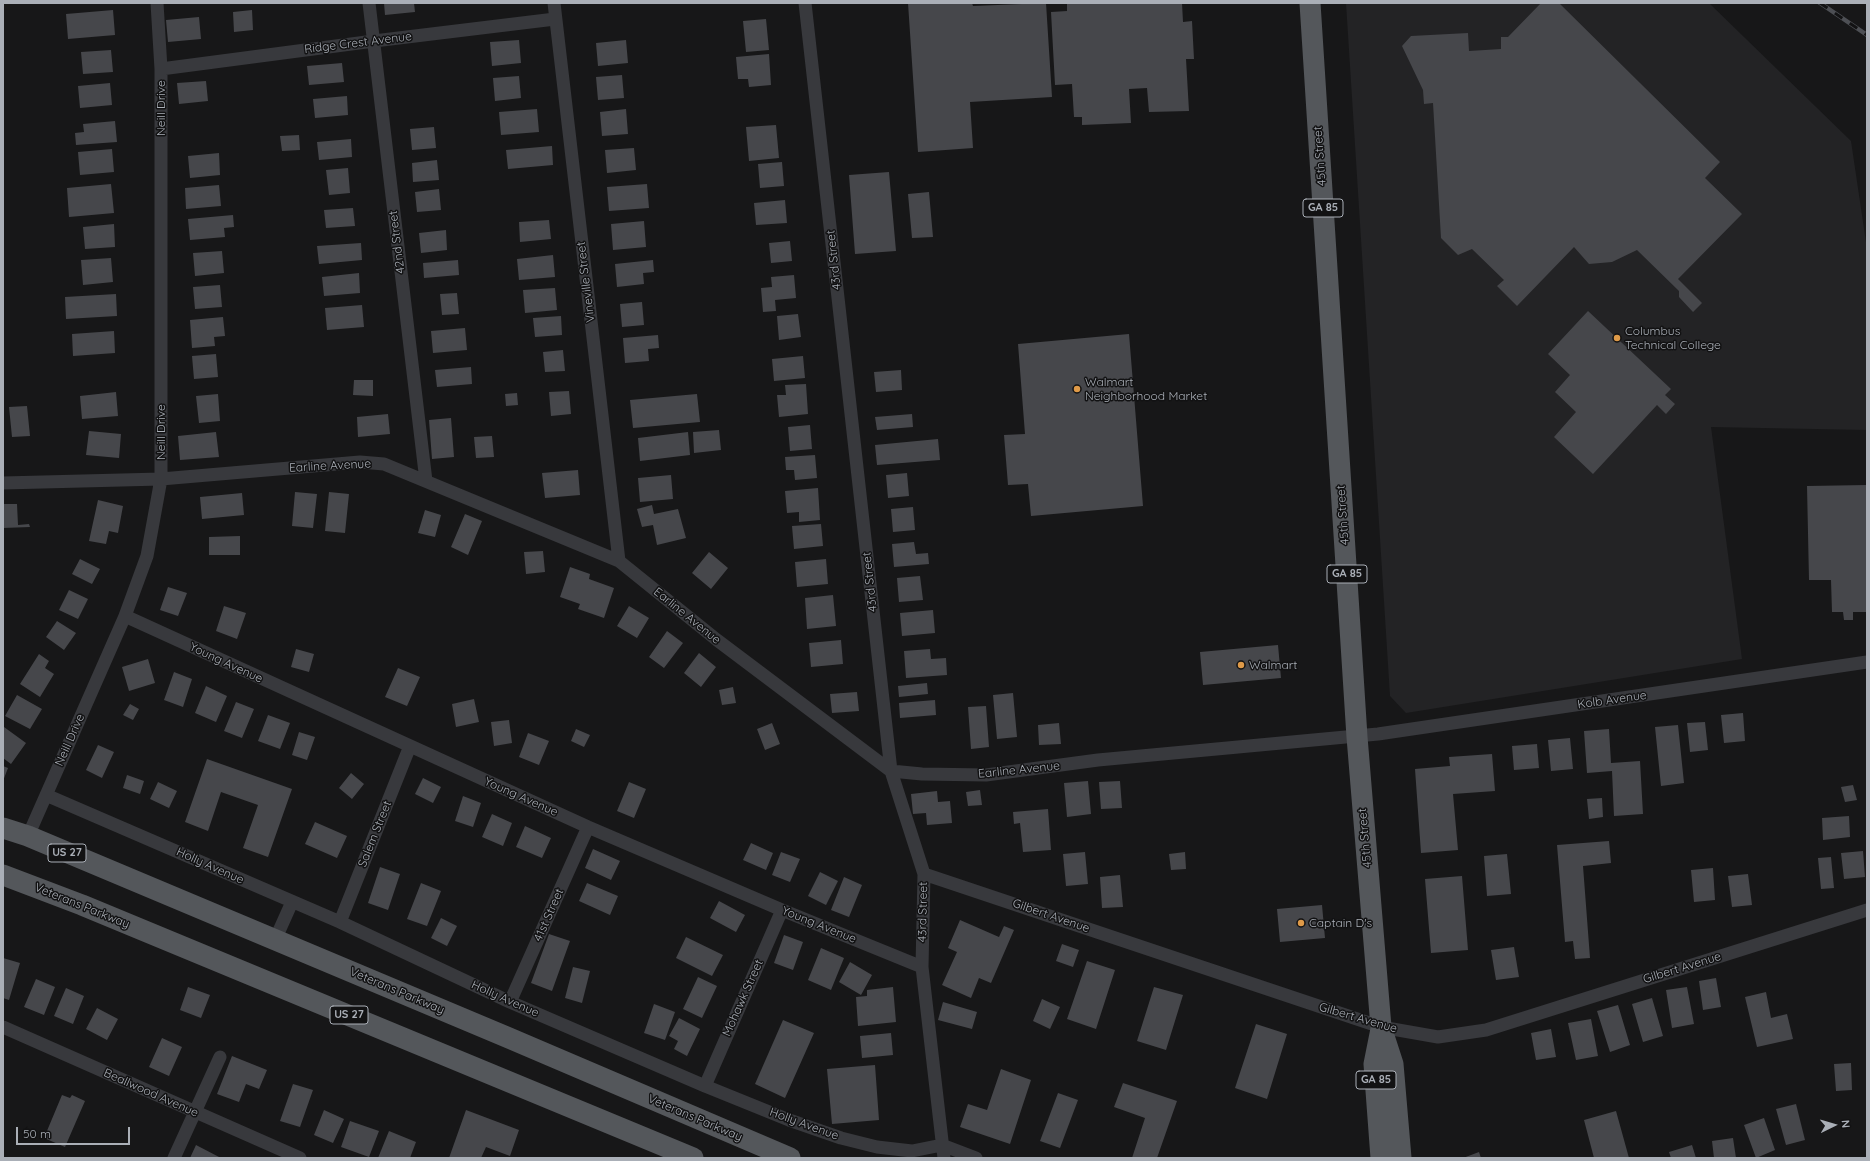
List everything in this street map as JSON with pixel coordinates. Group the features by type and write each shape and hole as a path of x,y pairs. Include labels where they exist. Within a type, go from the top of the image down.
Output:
{"main road":[{"name":"45th Street","path":"1310,3 1357,737 1381,1027 1393,1064 1402,1158"},
{"name":"Veterans Parkway","path":"3,828 28,836 790,1158"},
{"name":"Veterans Parkway","path":"5,880 82,905 693,1158"},
{"name":"45th Street","path":"1381,1027 1374,1064 1381,1158"}],"street":[{"name":"Neill Drive","path":"28,836 125,616 147,556 162,479 161,69 157,3"},
{"name":"42nd Street","path":"369,3 426,481"},
{"name":"Vineville Street","path":"554,3 619,561"},
{"name":"43rd Street","path":"805,3 891,770 924,874 922,967 943,1152"},
{"name":"Ridge Crest Avenue","path":"161,69 555,19"},
{"name":"Earline Avenue","path":"3,483 162,479 360,462 384,464 619,561 717,640 891,770 922,774 986,775 1098,760 1357,737"},
{"name":"Young Avenue","path":"125,616 588,827 782,910 922,967"},
{"name":"Kolb Avenue","path":"1357,737 1867,662"},
{"name":"Salem Street","path":"340,922 410,746"},
{"name":"Holly Avenue","path":"46,795 340,922 510,1002 705,1086 789,1120 841,1138 877,1147 912,1151 943,1152"},
{"name":"41st Street","path":"510,1002 588,827"},
{"name":"Gilbert Avenue","path":"924,874 1381,1027 1438,1037 1486,1030 1867,910"},
{"path":"275,940 292,902"},
{"name":"Mohawk Street","path":"705,1086 782,910"},
{"name":"Beallwood Avenue","path":"3,1027 300,1158"},
{"path":"174,1158 220,1057"},
{"path":"943,1152 976,1158"}],"shaded area":[{"name":"Columbus Technical College","path":"1346,3 1709,3 1851,141 1867,249 1867,430 1711,427 1742,659 1406,713 1390,696"}],"building":[{"path":"384,3 414,3 415,12 385,15"},
{"path":"908,3 972,3 973,6 1046,3 1052,97 970,102 973,148 918,152"},
{"path":"1067,3 1182,3 1183,22 1192,21 1194,59 1186,59 1189,111 1149,112 1147,88 1129,89 1131,123 1082,125 1082,117 1074,117 1072,84 1055,85 1051,12 1067,11"},
{"path":"1541,3 1559,3 1720,162 1705,178 1742,214 1678,279 1702,303 1693,312 1679,297 1679,291 1637,250 1612,262 1589,264 1574,247 1517,306 1497,286 1504,280 1472,249 1458,255 1441,238 1433,103 1424,104 1423,90 1402,46 1411,36 1468,33 1469,51 1501,49 1501,37 1508,37"},
{"path":"113,10 115,35 68,39 66,14"},
{"path":"252,10 253,30 234,32 233,12"},
{"path":"199,17 201,39 168,42 166,20"},
{"path":"766,19 769,50 746,52 743,21"},
{"path":"519,40 521,63 492,66 490,42"},
{"path":"626,40 628,63 598,66 596,43"},
{"path":"111,50 113,72 83,74 81,52"},
{"path":"769,54 771,85 749,87 748,79 738,79 736,57"},
{"path":"342,63 344,82 309,85 307,66"},
{"path":"622,75 624,98 598,100 596,77"},
{"path":"519,76 521,98 495,101 493,78"},
{"path":"206,81 208,101 179,104 177,83"},
{"path":"110,83 112,105 80,108 78,86"},
{"path":"347,96 348,115 315,118 313,99"},
{"path":"537,109 539,132 501,135 499,112"},
{"path":"626,109 628,134 602,136 600,112"},
{"path":"115,121 117,142 76,145 75,133 84,132 83,124"},
{"path":"776,125 779,158 749,161 746,127"},
{"path":"434,127 436,148 412,150 410,129"},
{"path":"299,135 300,150 282,151 280,136"},
{"path":"351,139 352,157 319,160 317,142"},
{"path":"552,146 553,165 508,169 506,150"},
{"path":"634,148 636,170 607,173 605,150"},
{"path":"112,149 114,172 80,175 78,152"},
{"path":"219,153 220,175 190,178 188,156"},
{"path":"437,160 439,180 413,182 412,163"},
{"path":"782,162 784,186 760,188 758,164"},
{"path":"348,168 350,193 329,195 326,170"},
{"path":"889,172 896,251 855,254 849,175"},
{"path":"111,184 114,213 69,217 67,188"},
{"path":"647,184 649,208 609,211 607,187"},
{"path":"219,185 221,206 186,209 185,188"},
{"path":"439,189 441,210 417,212 415,192"},
{"path":"929,192 933,237 912,238 908,194"},
{"path":"785,200 787,223 756,225 754,203"},
{"path":"353,208 355,226 326,228 324,210"},
{"path":"233,215 234,227 224,228 225,237 190,240 188,219"},
{"path":"549,220 551,239 520,242 519,222"},
{"path":"644,221 646,247 613,250 611,224"},
{"path":"114,224 115,247 85,249 83,227"},
{"path":"446,230 447,250 421,253 419,233"},
{"path":"790,241 792,261 771,263 769,243"},
{"path":"361,243 362,260 319,264 317,246"},
{"path":"222,251 224,273 195,276 193,253"},
{"path":"553,255 555,277 519,280 517,259"},
{"path":"111,258 113,282 83,285 81,260"},
{"path":"458,260 459,275 424,278 423,263"},
{"path":"653,260 654,272 643,273 644,284 617,287 615,264"},
{"path":"359,273 360,293 324,296 322,277"},
{"path":"794,275 796,298 775,300 776,311 763,312 761,288 772,287 771,277"},
{"path":"220,285 222,307 195,309 193,287"},
{"path":"555,288 557,310 525,313 523,290"},
{"path":"457,293 459,314 442,315 440,294"},
{"path":"116,294 117,316 66,319 65,297"},
{"path":"642,302 644,325 622,327 620,304"},
{"path":"362,305 364,327 327,330 325,308"},
{"path":"1588,311 1671,389 1665,395 1675,404 1666,414 1657,405 1593,474 1554,437 1576,412 1555,392 1570,375 1548,354"},
{"path":"798,314 801,337 779,340 777,316"},
{"path":"561,316 562,335 535,337 533,318"},
{"path":"223,317 225,336 214,337 215,346 192,348 190,320"},
{"path":"465,328 467,350 433,353 431,331"},
{"path":"114,331 115,353 73,356 72,334"},
{"name":"Walmart Neighborhood Market","path":"1129,334 1143,506 1031,516 1028,484 1008,485 1004,435 1025,434 1018,344"},
{"path":"658,335 659,348 648,349 649,361 625,363 623,338"},
{"path":"563,350 565,371 545,372 543,352"},
{"path":"216,354 218,377 194,379 192,356"},
{"path":"803,356 805,378 774,381 772,359"},
{"path":"471,367 472,384 437,387 435,370"},
{"path":"901,370 902,390 876,392 874,372"},
{"path":"354,380 373,380 373,396 353,395"},
{"path":"806,384 808,414 779,417 777,395 786,395 785,385"},
{"path":"569,391 571,414 551,416 549,392"},
{"path":"116,392 118,416 82,419 80,396"},
{"path":"517,393 518,405 506,406 505,394"},
{"path":"218,394 220,421 199,423 196,396"},
{"path":"697,394 700,422 633,428 630,400"},
{"path":"27,406 30,436 12,437 9,407"},
{"path":"388,414 390,434 358,437 357,417"},
{"path":"912,414 913,427 877,430 875,417"},
{"path":"451,418 454,457 432,459 429,420"},
{"path":"810,425 812,449 790,451 788,427"},
{"path":"719,430 721,450 694,453 693,432"},
{"path":"89,431 121,434 119,458 86,455"},
{"path":"216,432 219,457 180,460 178,436"},
{"path":"688,432 690,455 640,461 638,438"},
{"path":"492,436 494,457 476,458 474,437"},
{"path":"938,439 940,460 877,465 875,445"},
{"path":"815,455 817,478 795,480 794,470 786,470 785,457"},
{"path":"578,470 580,495 545,498 542,473"},
{"path":"907,473 909,496 888,498 886,475"},
{"path":"671,475 673,499 640,502 638,478"},
{"path":"1867,485 1867,612 1853,612 1853,620 1844,620 1843,612 1832,612 1831,580 1809,580 1807,486"},
{"path":"818,488 820,520 799,522 799,512 787,513 785,491"},
{"path":"295,492 317,494 313,528 292,526"},
{"path":"329,492 349,494 345,533 325,531"},
{"path":"242,493 244,515 202,519 200,497"},
{"path":"98,500 123,506 118,533 109,531 106,544 89,541"},
{"path":"3,504 17,504 18,525 29,524 30,527 3,528"},
{"path":"652,505 654,514 678,509 686,538 657,545 653,525 642,527 637,509"},
{"path":"913,507 915,530 893,532 891,509"},
{"path":"425,510 441,515 435,537 418,533"},
{"path":"465,514 482,521 468,555 451,547"},
{"path":"821,524 823,546 794,549 792,526"},
{"path":"240,536 240,555 209,555 209,537"},
{"path":"914,542 916,554 928,553 929,564 894,567 892,544"},
{"path":"543,551 545,572 526,574 524,552"},
{"path":"709,552 728,568 711,589 692,573"},
{"path":"80,559 100,569 92,584 72,574"},
{"path":"826,559 828,584 797,587 795,562"},
{"path":"570,567 590,574 589,579 614,588 604,618 578,609 580,604 560,597"},
{"path":"920,576 923,600 899,602 897,578"},
{"path":"168,587 187,593 178,616 160,610"},
{"path":"69,590 88,599 78,619 59,610"},
{"path":"833,595 836,626 807,629 805,598"},
{"path":"224,606 246,613 237,639 216,631"},
{"path":"629,606 649,618 637,638 617,626"},
{"path":"933,610 935,633 902,636 900,613"},
{"path":"57,621 76,633 64,650 46,637"},
{"path":"667,631 683,643 664,668 649,657"},
{"path":"841,640 843,664 811,667 809,643"},
{"name":"Walmart","path":"1278,645 1281,678 1203,685 1200,652"},
{"path":"296,649 314,654 309,672 291,667"},
{"path":"930,649 931,659 946,658 947,675 906,678 904,651"},
{"path":"699,653 716,667 701,687 684,673"},
{"path":"39,654 49,661 45,668 54,674 40,697 20,684"},
{"path":"148,659 155,683 129,691 122,667"},
{"path":"398,668 420,677 407,706 385,697"},
{"path":"174,672 192,679 183,707 164,700"},
{"path":"927,683 928,694 899,697 898,686"},
{"path":"206,686 227,696 216,722 195,713"},
{"path":"733,687 736,703 722,705 719,690"},
{"path":"857,692 859,711 832,713 830,694"},
{"path":"1013,693 1017,737 997,739 993,695"},
{"path":"17,695 42,709 30,729 5,716"},
{"path":"474,699 479,722 456,727 452,704"},
{"path":"935,700 936,715 900,718 899,703"},
{"path":"236,702 254,709 242,738 224,731"},
{"path":"130,704 139,709 133,720 123,715"},
{"path":"986,706 989,747 971,749 968,707"},
{"path":"1743,713 1745,741 1724,743 1721,715"},
{"path":"268,715 290,723 280,749 258,741"},
{"path":"509,720 512,743 494,746 491,722"},
{"path":"1705,722 1708,750 1690,752 1687,723"},
{"path":"772,723 780,744 765,750 757,729"},
{"path":"1059,723 1061,744 1039,745 1038,725"},
{"path":"1678,725 1684,783 1661,786 1655,727"},
{"path":"4,727 26,743 11,764 3,758"},
{"path":"576,729 590,735 584,747 571,741"},
{"path":"1609,729 1611,763 1640,761 1643,814 1614,816 1612,771 1587,773 1584,731"},
{"path":"299,732 315,737 307,760 292,755"},
{"path":"528,733 549,741 539,765 519,757"},
{"path":"1570,738 1573,769 1551,771 1548,740"},
{"path":"1537,744 1539,768 1514,770 1512,746"},
{"path":"98,745 114,752 102,778 86,770"},
{"path":"1492,754 1495,791 1453,794 1458,850 1421,853 1415,769 1450,766 1449,757"},
{"path":"207,759 292,789 268,857 243,848 258,805 221,792 208,831 185,822"},
{"path":"3,766 8,768 3,781"},
{"path":"351,773 364,784 352,799 339,788"},
{"path":"127,775 144,781 140,794 123,788"},
{"path":"423,778 441,787 433,803 415,794"},
{"path":"1088,781 1091,814 1067,817 1064,783"},
{"path":"1120,781 1122,808 1101,809 1099,782"},
{"path":"158,782 177,791 169,808 150,799"},
{"path":"629,782 646,789 634,818 617,811"},
{"path":"1853,785 1857,800 1845,802 1841,787"},
{"path":"980,790 982,805 968,806 966,792"},
{"path":"937,791 938,802 950,801 952,823 927,825 926,813 913,814 911,794"},
{"path":"463,796 481,803 473,827 455,821"},
{"path":"1602,798 1603,817 1589,819 1587,799"},
{"path":"1048,809 1051,850 1023,852 1020,823 1014,824 1013,812"},
{"path":"492,814 512,823 503,846 482,837"},
{"path":"1849,816 1850,837 1823,840 1822,818"},
{"path":"315,822 347,836 337,858 305,844"},
{"path":"525,826 551,838 542,858 516,847"},
{"path":"1609,841 1611,863 1583,866 1590,958 1575,959 1573,941 1565,942 1557,845"},
{"path":"751,843 773,853 766,870 743,860"},
{"path":"593,849 620,861 611,880 585,868"},
{"path":"1863,851 1865,877 1844,879 1841,853"},
{"path":"781,852 800,859 790,882 772,875"},
{"path":"1085,852 1088,884 1066,886 1063,854"},
{"path":"1185,852 1186,869 1171,870 1169,854"},
{"path":"1507,854 1511,894 1487,896 1484,856"},
{"path":"1831,857 1834,888 1821,889 1818,858"},
{"path":"380,867 400,874 388,910 368,903"},
{"path":"1713,868 1715,900 1694,902 1691,870"},
{"path":"820,872 838,881 826,905 808,896"},
{"path":"1748,874 1752,905 1732,907 1728,876"},
{"path":"1120,875 1123,907 1102,908 1100,877"},
{"path":"1462,876 1468,950 1431,953 1425,879"},
{"path":"844,877 862,885 849,917 831,910"},
{"path":"421,883 441,891 427,926 407,919"},
{"path":"587,883 618,896 610,915 579,901"},
{"path":"719,901 745,915 736,932 710,918"},
{"name":"Captain D's","path":"1322,905 1325,938 1280,942 1277,909"},
{"path":"441,918 457,926 447,946 431,938"},
{"path":"960,920 999,937 1004,926 1014,930 991,983 979,978 971,998 942,985 957,952 948,948"},
{"path":"549,934 570,941 552,991 531,983"},
{"path":"784,935 803,942 793,970 774,963"},
{"path":"686,937 723,955 712,976 676,958"},
{"path":"1062,944 1079,950 1073,967 1056,961"},
{"path":"1514,947 1519,977 1496,980 1491,950"},
{"path":"821,948 844,958 831,990 808,980"},
{"path":"3,958 20,963 9,1000 3,998"},
{"path":"1087,961 1115,970 1096,1029 1067,1019"},
{"path":"850,962 872,975 861,995 839,982"},
{"path":"573,967 590,971 582,1003 565,998"},
{"path":"698,977 717,986 702,1018 683,1009"},
{"path":"1716,978 1721,1007 1703,1010 1699,981"},
{"path":"36,979 55,987 44,1015 24,1007"},
{"path":"188,987 210,995 201,1018 180,1010"},
{"path":"893,987 896,1022 858,1026 856,997 867,996 867,990"},
{"path":"1154,987 1183,995 1166,1050 1137,1041"},
{"path":"1687,987 1694,1024 1672,1028 1666,990"},
{"path":"66,988 84,996 73,1024 54,1016"},
{"path":"1766,992 1771,1018 1787,1014 1793,1039 1757,1047 1745,997"},
{"path":"1652,998 1663,1036 1643,1042 1632,1004"},
{"path":"1042,999 1060,1007 1050,1029 1033,1021"},
{"path":"943,1002 977,1012 972,1029 938,1020"},
{"path":"654,1004 675,1012 665,1040 644,1033"},
{"path":"1618,1005 1630,1045 1610,1052 1597,1011"},
{"path":"97,1008 118,1019 107,1040 86,1029"},
{"path":"679,1018 700,1029 687,1056 674,1049 678,1041 669,1036"},
{"path":"1591,1019 1598,1056 1576,1060 1568,1023"},
{"path":"783,1020 814,1033 785,1098 755,1084"},
{"path":"1256,1024 1287,1034 1267,1099 1235,1088"},
{"path":"1551,1029 1556,1057 1536,1060 1531,1033"},
{"path":"891,1033 893,1055 862,1058 860,1036"},
{"path":"162,1038 182,1047 169,1076 149,1067"},
{"path":"232,1056 267,1070 259,1089 246,1084 239,1102 217,1094"},
{"path":"1851,1063 1852,1090 1836,1091 1834,1064"},
{"path":"875,1065 879,1120 832,1124 827,1069"},
{"path":"1001,1069 1031,1080 1010,1144 960,1127 968,1104 987,1110"},
{"path":"1123,1083 1177,1101 1157,1158 1132,1158 1145,1118 1114,1107"},
{"path":"293,1084 313,1090 300,1127 280,1121"},
{"path":"1058,1093 1078,1100 1060,1148 1040,1141"},
{"path":"62,1095 70,1098 72,1095 85,1101 65,1147 44,1138"},
{"path":"1796,1104 1805,1140 1786,1145 1776,1109"},
{"path":"324,1110 344,1119 333,1143 314,1135"},
{"path":"466,1110 519,1130 510,1156 486,1147 481,1158 449,1158"},
{"path":"1616,1111 1629,1158 1594,1158 1584,1120"},
{"path":"1764,1118 1775,1150 1756,1158 1744,1125"},
{"path":"350,1121 379,1131 369,1157 341,1147"},
{"path":"389,1131 416,1142 410,1158 378,1158"},
{"path":"1733,1138 1736,1158 1714,1158 1712,1141"},
{"path":"196,1145 221,1158 190,1158"},
{"path":"1692,1145 1696,1158 1671,1158 1669,1152"},
{"path":"1479,1152 1481,1158 1463,1158"}],"railway":[{"path":"1820,3 1867,35"}],"place":[{"name":"Columbus Technical College","path":"1617,338"},
{"name":"Walmart Neighborhood Market","path":"1077,389"},
{"name":"Walmart","path":"1241,665"},
{"name":"Captain D's","path":"1301,923"}]}
